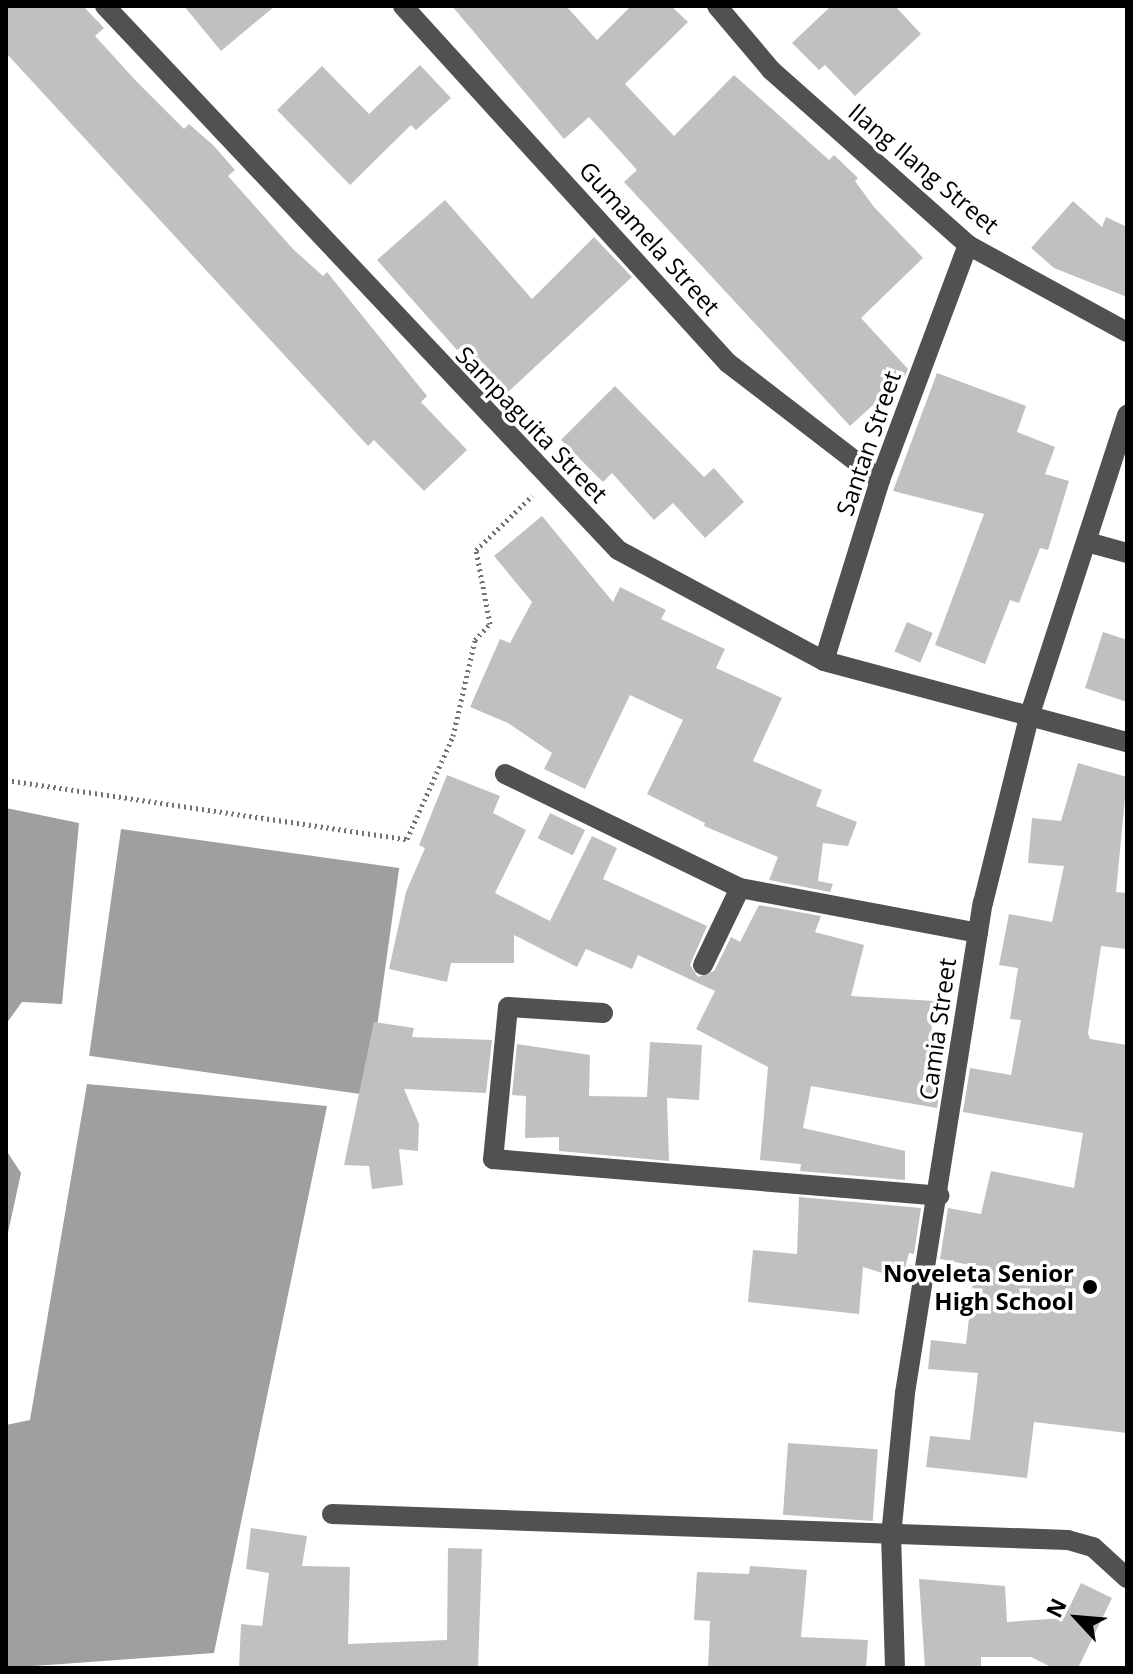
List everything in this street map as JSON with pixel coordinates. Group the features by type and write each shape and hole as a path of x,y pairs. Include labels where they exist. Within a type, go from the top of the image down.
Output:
{"street":[{"name":"Sampaguita Street","path":"105,6 547,481 618,550 824,661 1127,742"},
{"name":"Gumamela Street","path":"403,6 728,363 880,480"},
{"name":"Ilang Ilang Street","path":"717,6 771,70 968,245 1127,332"},
{"name":"Santan Street","path":"824,661 880,480 968,245"},
{"name":"Camia Street","path":"895,1668 891,1536 905,1393 939,1196 978,933 1029,717 1127,415"},
{"path":"1087,542 1127,553"},
{"path":"505,774 740,888 978,933"},
{"path":"703,965 740,888"},
{"path":"603,1013 508,1007 493,1159 939,1196"},
{"path":"332,1514 1068,1540 1093,1547 1127,1578"}],"path":[{"path":"6,780 407,839 453,736 475,640 490,624 476,550 547,481"}],"shaded area":[{"path":"6,808 79,823 62,1004 22,1002 6,1024"},
{"path":"121,829 399,868 367,1095 89,1056"},
{"path":"87,1084 327,1106 214,1653 6,1668 6,1425 30,1420"},
{"path":"6,1150 21,1173 6,1242"}],"building":[{"path":"6,6 83,6 104,28 95,36 137,82 184,129 189,124 214,146 235,170 228,176 293,249 323,276 327,272 427,396 421,402 467,450 424,491 374,440 368,446 6,53"},
{"path":"184,6 275,6 221,51"},
{"path":"452,6 566,6 597,40 631,6 671,6 688,22 625,84 674,136 734,75 829,160 834,155 858,178 855,181 874,207 923,258 861,318 908,369 905,376 850,426 624,182 637,170 589,117 564,139"},
{"path":"831,6 895,6 921,34 855,96 825,65 819,70 792,43"},
{"path":"420,65 451,98 416,130 411,125 350,185 277,110 322,66 369,114"},
{"path":"445,200 532,299 594,237 632,277 507,393 463,345 457,350 377,260"},
{"path":"1073,201 1102,227 1106,217 1127,227 1127,297 1054,268 1031,248"},
{"path":"937,373 1026,406 1017,432 1055,447 1045,474 1069,481 1048,550 1040,548 1019,603 1010,600 985,664 935,645 984,514 893,491"},
{"path":"615,386 704,477 714,468 744,502 705,538 673,503 654,520 612,473 603,482 561,440"},
{"path":"542,516 613,602 620,587 666,610 661,619 725,649 716,668 782,698 753,761 822,790 816,806 857,822 848,846 823,843 818,881 833,884 830,892 769,880 778,857 704,826 705,823 647,794 683,720 630,695 585,789 544,769 552,753 508,723 470,707 500,639 510,643 532,602 494,556"},
{"path":"907,622 933,633 920,662 894,651"},
{"path":"1103,632 1127,640 1127,702 1085,688"},
{"path":"1078,763 1127,777 1116,892 1127,893 1127,949 1101,946 1088,1033 1090,1039 1127,1045 1127,1433 1034,1422 1027,1478 926,1467 930,1436 970,1440 978,1373 928,1369 931,1340 966,1344 975,1266 940,1259 948,1208 981,1214 991,1171 1074,1188 1083,1133 963,1112 970,1068 1011,1075 1021,1020 1010,1019 1018,968 999,965 1009,914 1052,922 1064,866 1028,863 1032,818 1061,821"},
{"path":"447,775 500,796 493,813 526,830 495,893 550,921 592,836 617,848 603,879 707,926 690,965 698,977 714,971 731,937 740,942 759,905 821,916 815,932 864,945 851,996 934,1001 929,1062 944,1064 937,1108 811,1086 803,1128 905,1151 905,1180 800,1171 801,1164 760,1160 768,1067 696,1029 715,991 638,955 632,969 586,949 577,967 514,935 514,963 451,963 447,982 389,969 406,892 425,848 419,845"},
{"path":"550,813 585,830 573,855 538,838"},
{"path":"374,1022 414,1028 412,1037 492,1040 486,1093 404,1089 419,1124 418,1151 399,1149 403,1185 372,1189 369,1166 344,1165"},
{"path":"650,1042 702,1045 699,1100 667,1098 669,1161 559,1151 559,1137 525,1138 526,1096 512,1095 517,1044 590,1055 589,1096 647,1097"},
{"path":"799,1197 921,1208 914,1254 909,1253 902,1279 863,1267 859,1314 748,1302 753,1250 797,1254"},
{"path":"788,1443 878,1449 873,1521 783,1515"},
{"path":"251,1528 307,1536 302,1566 350,1567 348,1644 447,1640 448,1548 482,1549 478,1668 239,1668 241,1624 262,1626 269,1573 246,1569"},
{"path":"750,1566 807,1570 801,1637 868,1640 866,1668 708,1668 710,1621 694,1620 697,1572 749,1574"},
{"path":"919,1579 1005,1586 1007,1622 1064,1618 1081,1583 1112,1598 1078,1668 1053,1668 1031,1657 981,1657 981,1668 925,1668"}],"place":[{"name":"Noveleta Senior High School","path":"1090,1287"}]}
